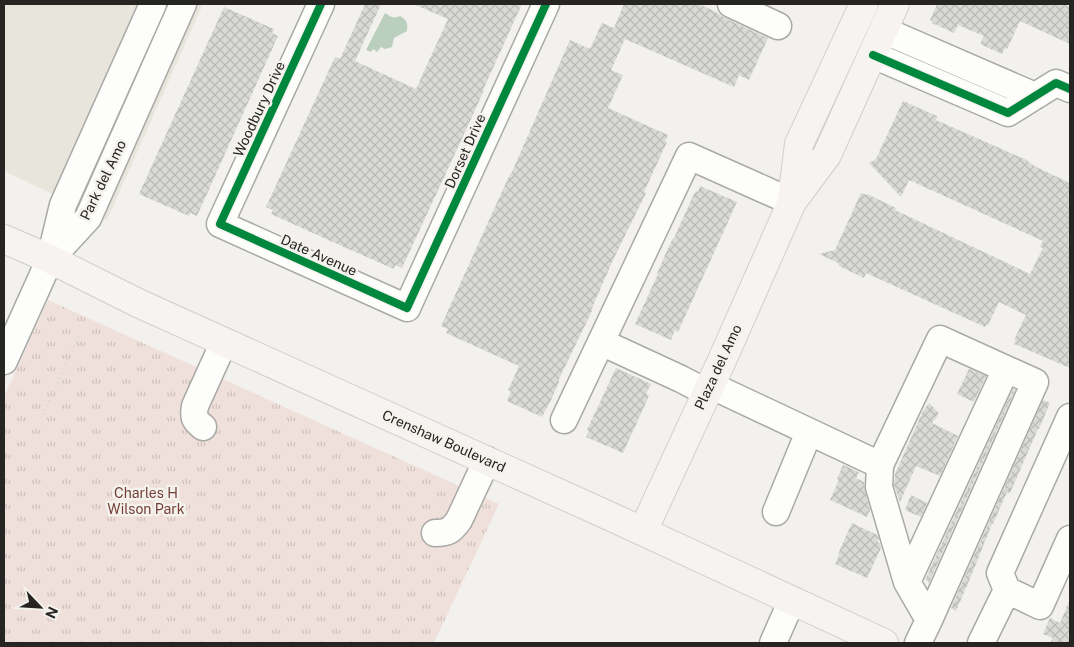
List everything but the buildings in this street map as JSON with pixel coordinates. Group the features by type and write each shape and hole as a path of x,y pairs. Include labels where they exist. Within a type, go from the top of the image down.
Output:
{"main road":[{"name":"Plaza del Amo","path":"792,202 799,144 864,4"},
{"name":"Plaza del Amo","path":"643,530 792,202 827,155 895,4"},
{"path":"846,43 878,42"},
{"name":"Crenshaw Boulevard","path":"4,239 50,259 138,303 643,530 884,643"}],"street":[{"name":"Park del Amo","path":"50,259 64,204 153,4"},
{"name":"Park del Amo","path":"50,259 88,218 183,4"},
{"name":"Woodbury Drive","path":"220,224 321,4"},
{"name":"Dorset Drive","path":"407,308 546,4"},
{"path":"730,4 778,26"},
{"path":"878,42 1008,113 1056,83 1070,89"},
{"path":"564,420 689,156 792,202"},
{"name":"Date Avenue","path":"220,224 407,308"},
{"path":"4,361 50,259"},
{"path":"940,339 1035,382 924,632 879,487 880,465 940,339"},
{"path":"203,427 193,416 195,406 224,342"},
{"path":"601,342 681,379 809,432 880,465"},
{"path":"907,582 1006,369"},
{"path":"982,643 1006,590 1000,573 1070,417"},
{"path":"776,512 809,432"},
{"path":"435,533 445,533 453,528 459,520 487,460"},
{"path":"1006,590 1040,606 1070,539"},
{"path":"773,643 792,600"}],"path":[{"path":"43,415 80,333"}],"shaded area":[{"path":"4,4 203,4 107,220 4,171"},
{"path":"385,13 392,17 400,16 406,20 407,31 394,38 392,47 385,49 381,47 377,52 373,49 371,52 366,50"}],"green space":[{"name":"Charles H Wilson Park","path":"48,300 499,504 434,643 4,643 4,397"}],"cycle path":[{"path":"321,4 220,224 407,308 546,4"},
{"path":"873,55 1008,113 1056,83 1070,89"}]}
